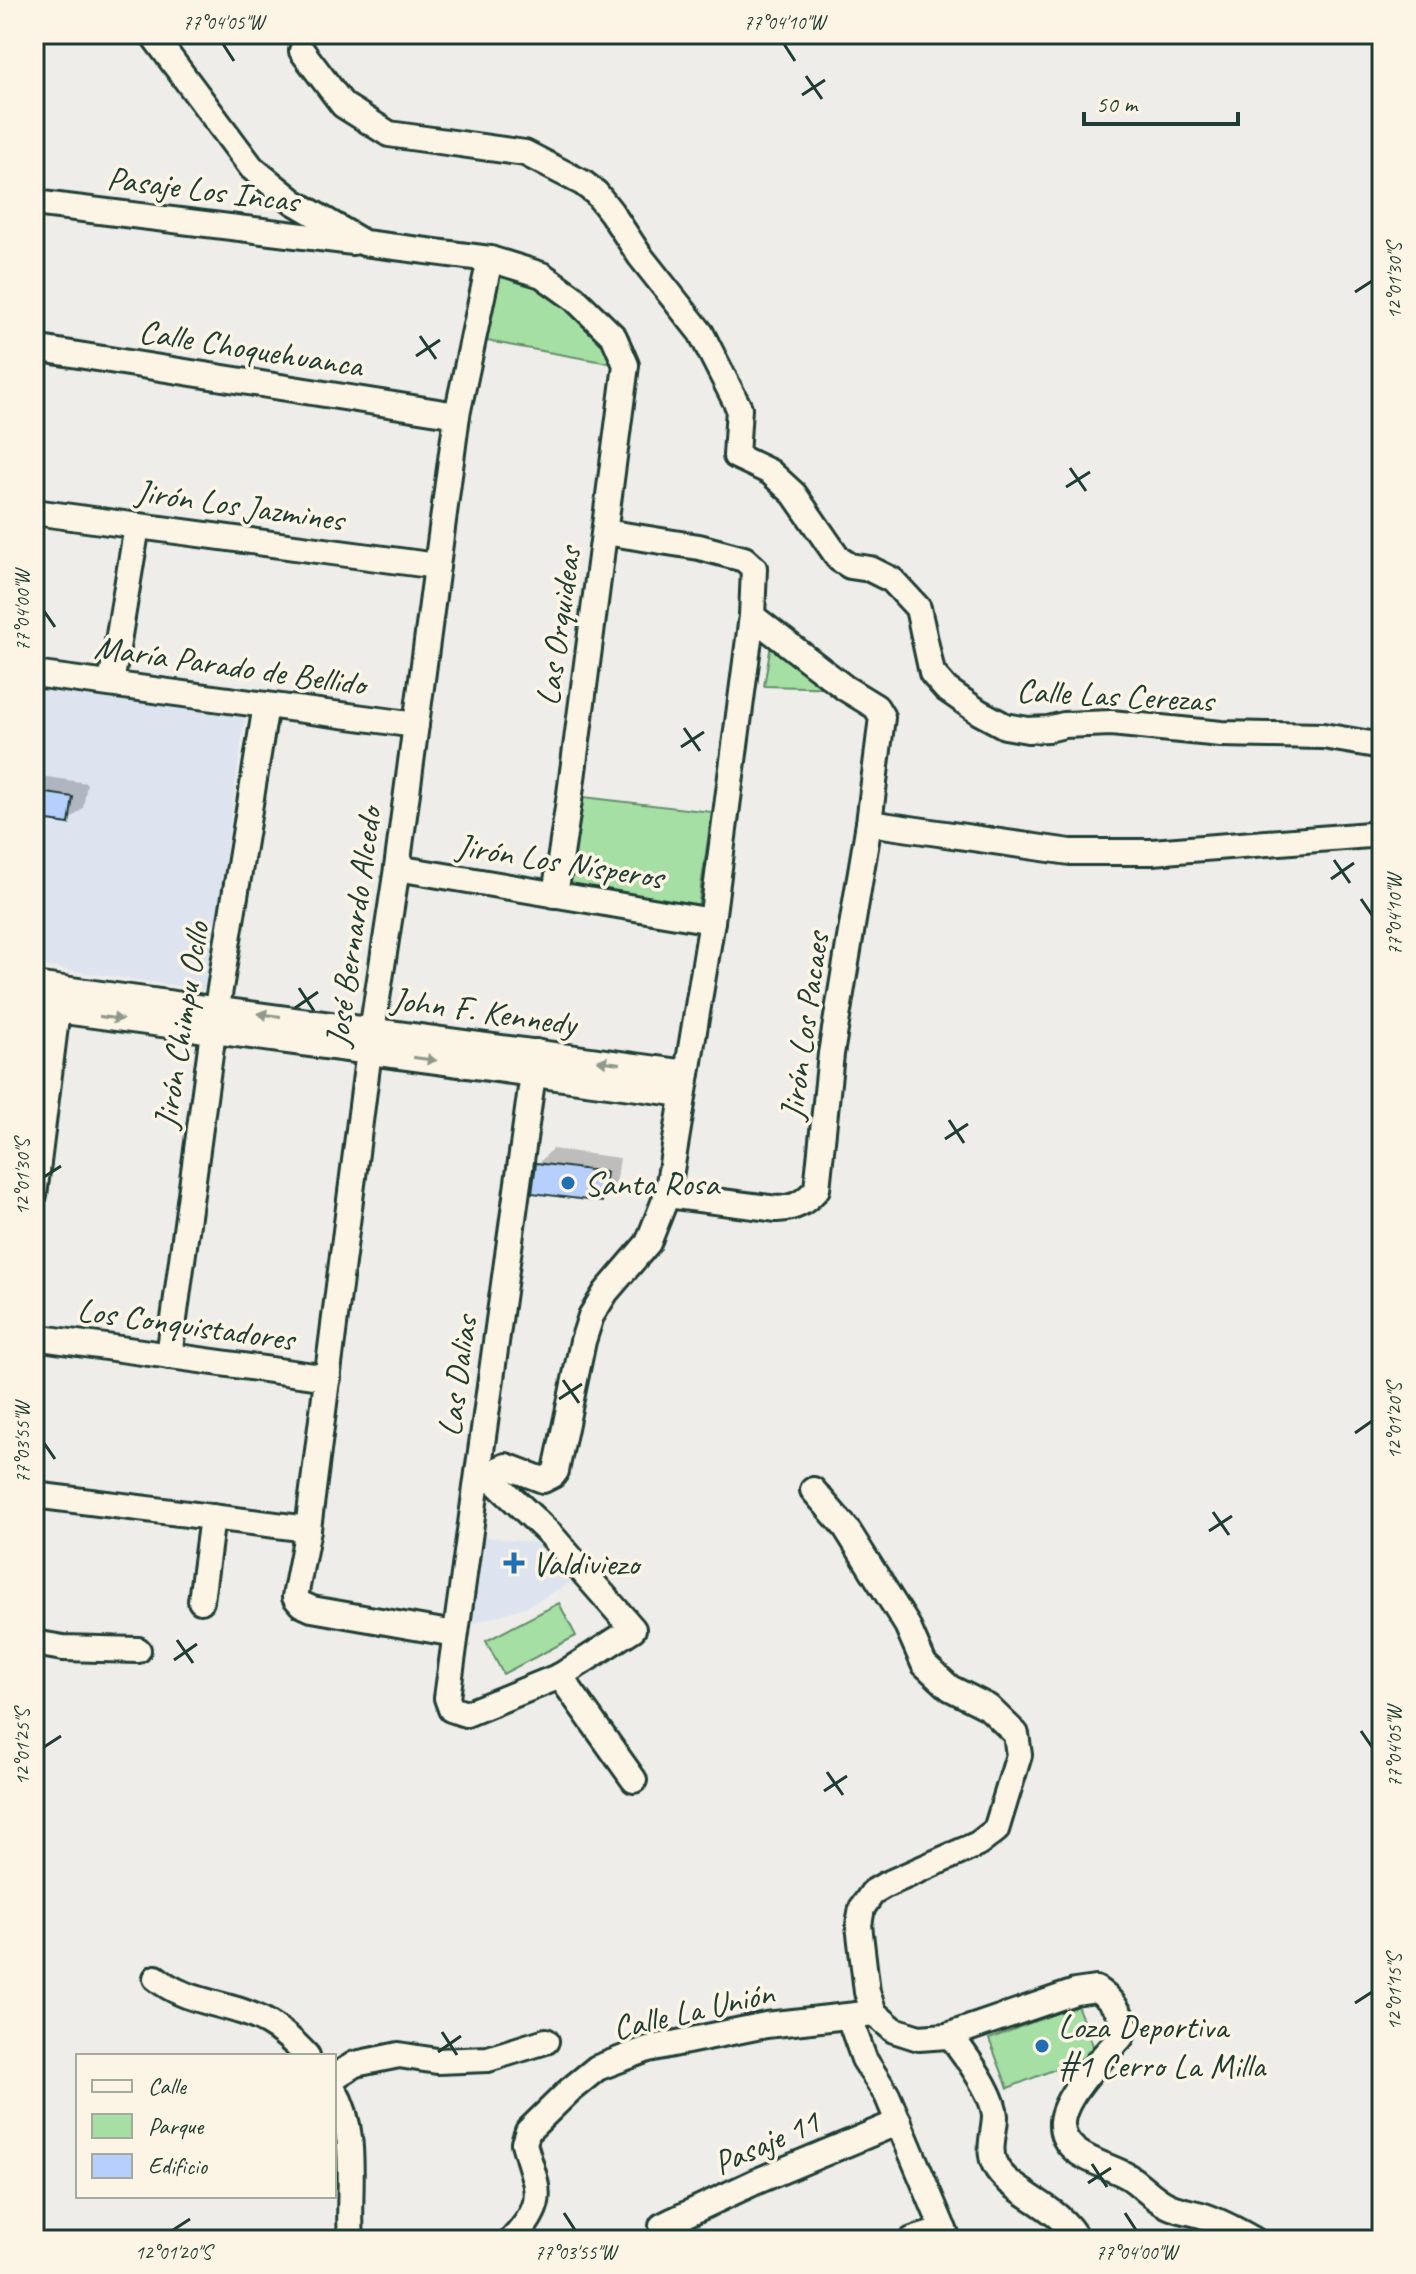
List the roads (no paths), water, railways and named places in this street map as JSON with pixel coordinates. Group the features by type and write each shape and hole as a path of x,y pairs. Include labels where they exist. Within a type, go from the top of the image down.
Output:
{"street":[{"name":"Pasaje Los Incas","path":"152,34 252,168 294,202 364,243"},
{"name":"Calle Las Cerezas","path":"302,51 343,105 389,134 525,153 596,193 640,256 701,333 739,408 736,456 770,472 794,494 839,559 850,566 870,569 892,580 918,608 932,673 946,689 979,712 1005,726 1028,730 1111,723 1221,734 1323,736 1382,746"},
{"name":"Pasaje Los Incas","path":"34,203 490,259 542,275 565,291 614,337 626,365"},
{"name":"José Bernardo Alcedo","path":"455,1634 312,1609 295,1597 308,1529 370,1040 397,868 457,415 490,259"},
{"name":"Calle Choquehuanca","path":"34,348 457,415"},
{"name":"Las Orquideas","path":"555,895 626,365"},
{"name":"Jirón Los Jazmines","path":"34,512 437,566"},
{"path":"111,684 137,526"},
{"path":"605,532 699,547 744,559 754,568 752,616 712,921 667,1195 648,1243 606,1292 591,1316 556,1471 543,1480 506,1466 485,1480 551,1535 633,1629 560,1676 634,1780"},
{"name":"Jirón Los Pacaes","path":"667,1195 777,1209 794,1208 806,1202 817,1189 831,1054 869,823 882,717 876,707 845,688 752,616"},
{"name":"María Parado de Bellido","path":"34,674 416,725"},
{"name":"Jirón Chimpu Ocllo","path":"169,1356 214,1020 266,705"},
{"path":"869,823 1070,852 1152,852 1382,834"},
{"name":"Jirón Los Nísperos","path":"397,868 712,921"},
{"name":"John F. Kennedy","path":"34,985 214,1020"},
{"path":"34,1195 46,1009"},
{"name":"John F. Kennedy","path":"46,1009 214,1020 685,1084"},
{"name":"Las Dalias","path":"534,1063 485,1480 455,1634 447,1698 451,1709 466,1714 560,1676"},
{"name":"Los Conquistadores","path":"34,1337 328,1378"},
{"path":"813,1490 846,1528 907,1625 924,1664 950,1688 988,1707 1016,1734 1019,1755 996,1830 978,1844 885,1885 873,1892 862,1908 859,1925 867,1992 874,2013 894,2030 919,2038 950,2035 1075,1992 1096,1989 1119,2010 1126,2026 1121,2037 1069,2100 1062,2118 1062,2133 1071,2147 1085,2158 1126,2175 1154,2198 1230,2226 1254,2240"},
{"path":"34,1495 308,1529"},
{"path":"201,1601 212,1517"},
{"path":"34,1643 63,1648 138,1650"},
{"path":"156,1978 177,1992 269,2023 305,2054"},
{"name":"Calle La Unión","path":"512,2240 537,2202 536,2179 524,2143 528,2131 597,2068 648,2049 704,2037 766,2025 874,2013"},
{"path":"849,2017 864,2059 887,2095 946,2235 912,2240"},
{"path":"950,2035 968,2059 990,2099 995,2115 991,2141 994,2165 1009,2181 1059,2216 1077,2240"},
{"path":"336,2076 355,2064 399,2055 437,2061 488,2059 546,2041"},
{"path":"336,2096 346,2123 351,2160 351,2240"},
{"name":"Pasaje 11","path":"664,2233 755,2182 899,2122"}],"place":[{"name":"Santa Rosa","path":"568,1183"},
{"name":"Valdiviezo","path":"514,1563"},
{"name":"Loza Deportiva #1 Cerro La Milla","path":"1042,2046"}]}
